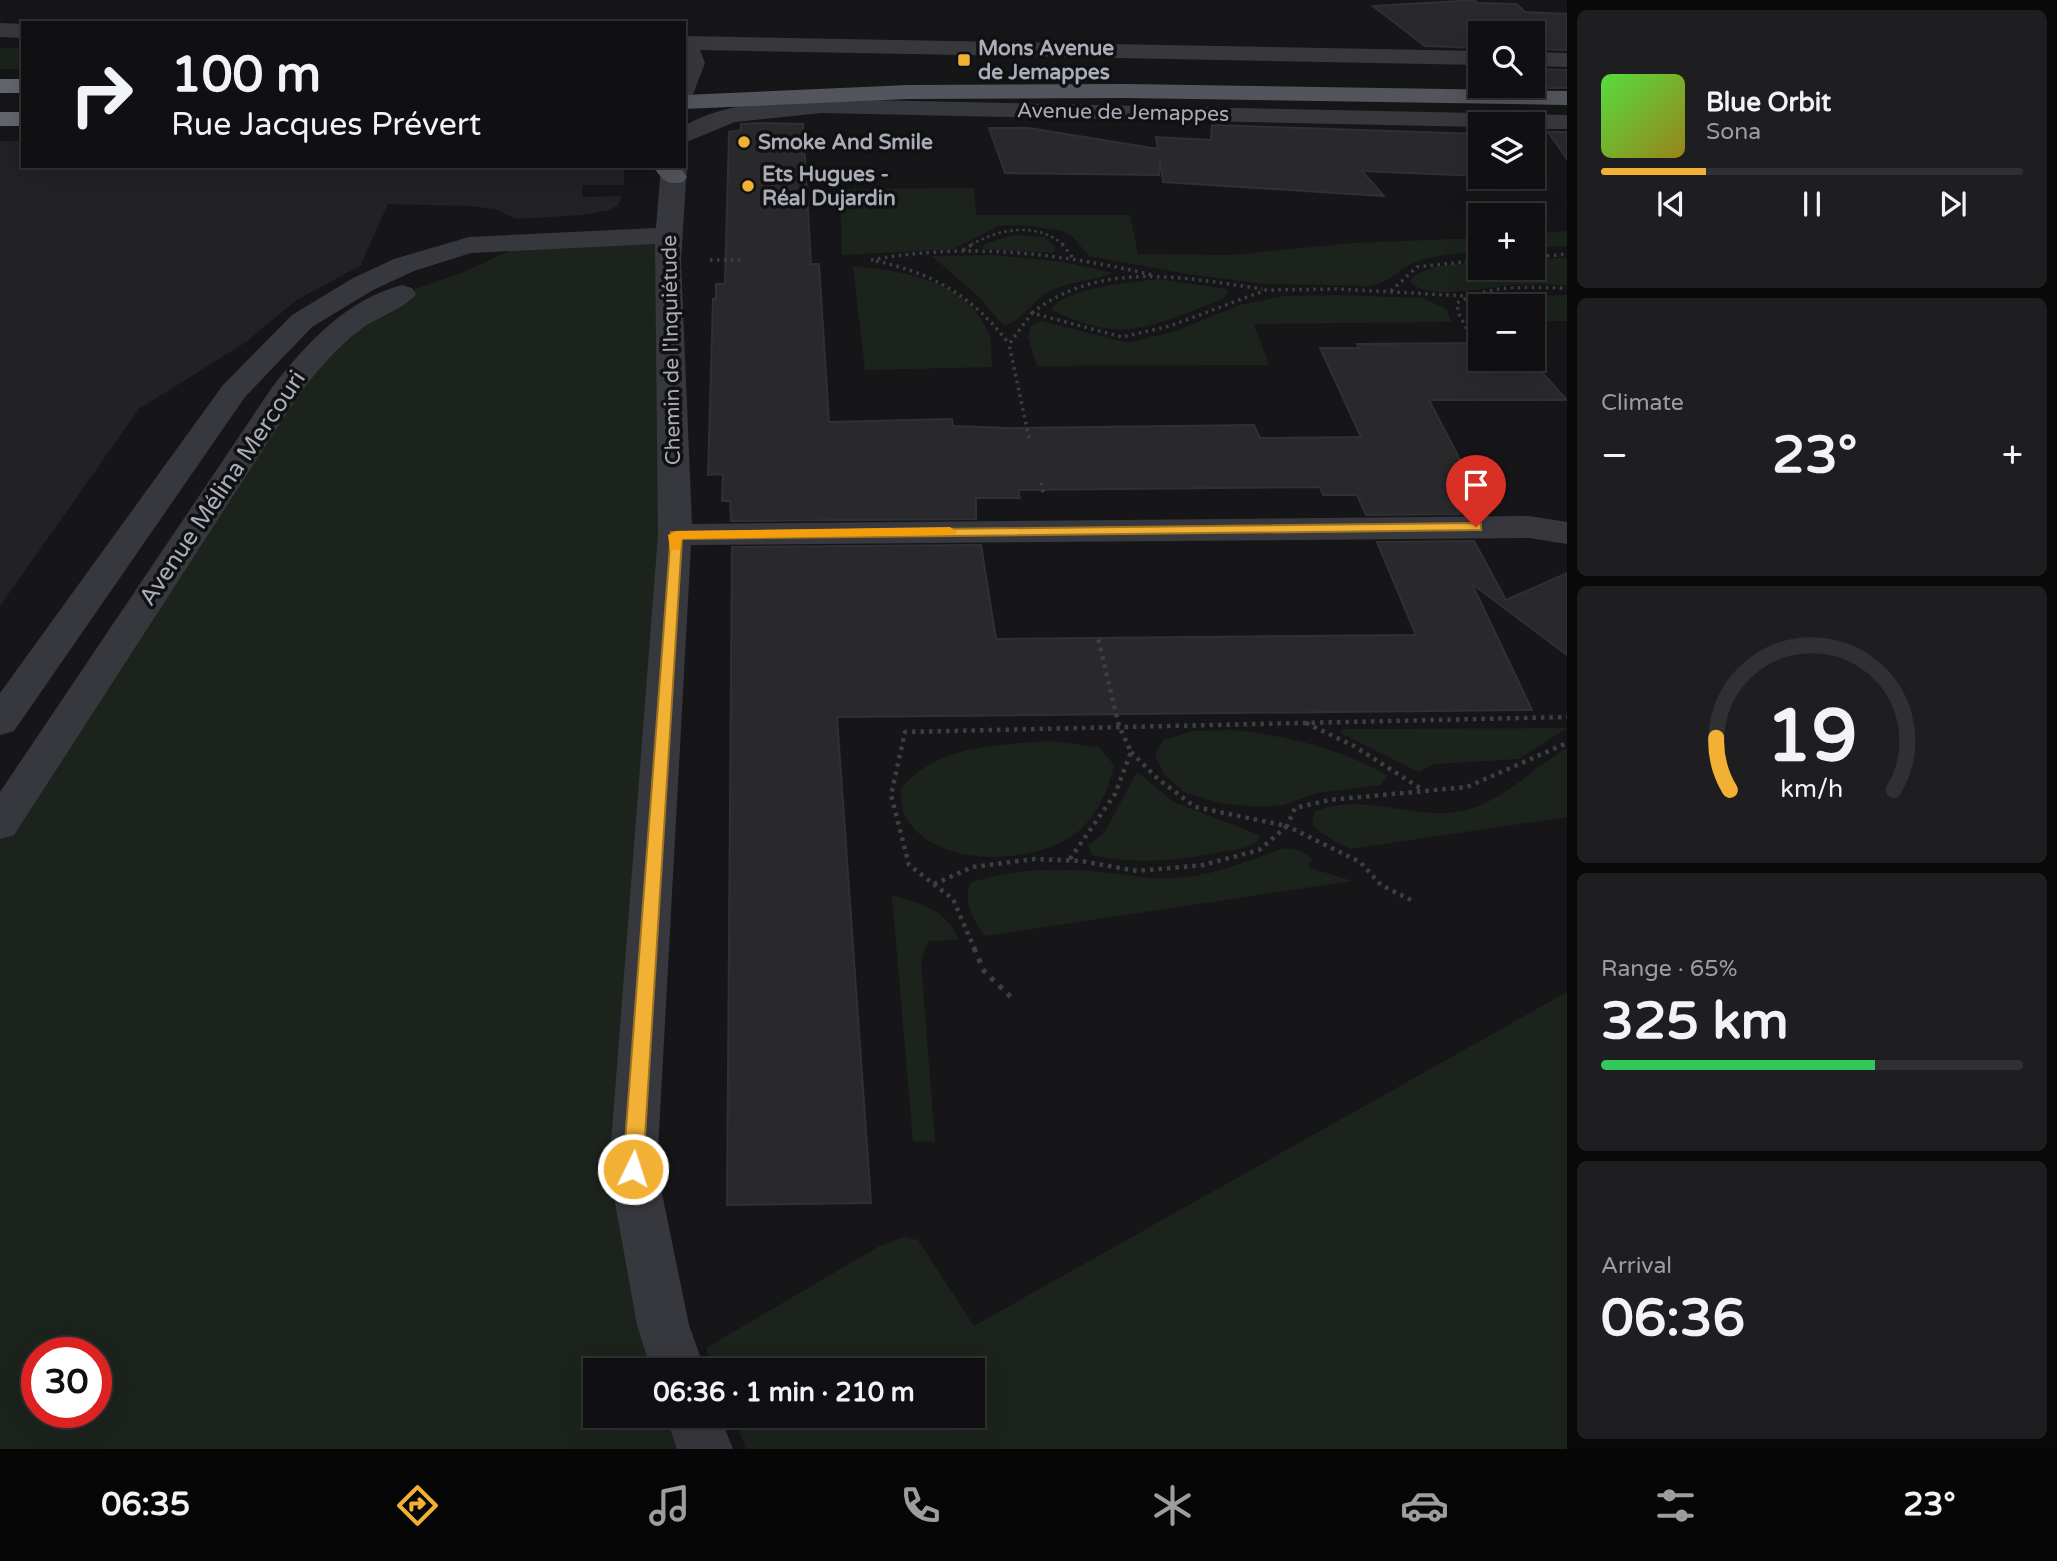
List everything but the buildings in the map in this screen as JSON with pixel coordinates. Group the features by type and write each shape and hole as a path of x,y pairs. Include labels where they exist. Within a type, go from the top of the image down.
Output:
{"highway":[{"path":"0,86 21,86"},
{"path":"0,119 21,119"}],"main road":[{"name":"Avenue de Jemappes","path":"760,76 979,75 1035,72 1468,81"},
{"path":"686,76 930,81 979,75"},
{"path":"686,76 718,76"},
{"name":"Avenue de Jemappes","path":"686,76 908,92 1126,91 1567,98"},
{"path":"1545,82 1567,83"}],"street":[{"path":"0,30 21,31"},
{"path":"686,75 739,44 1468,58"},
{"path":"1545,59 1567,60"},
{"path":"686,76 821,106"},
{"name":"Avenue de Jemappes","path":"686,134 700,124 722,118 821,106 1567,121"},
{"name":"Chemin de l'Inquiétude","path":"671,170 668,236 676,535 633,1169 663,1325 674,1358"},
{"name":"Avenue Mélina Mercouri","path":"0,720 234,391 302,321 363,284 404,265 469,245 586,237 668,236"},
{"name":"Avenue Mélina Mercouri","path":"0,824 276,404 313,354 354,321 394,297 466,271 526,243"},
{"path":"676,535 1529,527 1567,533"},
{"path":"697,1428 705,1449"}],"path":[{"path":"960,252 986,235 1030,229 1061,239 1074,258"},
{"path":"1029,438 1009,344 972,300 940,279 904,266 871,260 960,252 1074,258 1153,275 1266,290 1391,291 1466,296 1506,289 1567,288"},
{"path":"1545,256 1567,254"},
{"path":"1391,291 1417,267 1468,261"},
{"path":"1009,344 1041,304 1066,290 1153,275"},
{"path":"1032,313 1122,337 1170,326 1266,290"},
{"path":"1466,296 1457,303 1458,312 1468,331"},
{"path":"1098,638 1119,726 1131,752 1157,778 1195,807 1287,826 1360,862 1381,885 1411,901"},
{"path":"1014,1000 984,971 953,899 909,865 891,795 905,732 1567,717"},
{"path":"1303,722 1354,746 1423,791"},
{"path":"934,884 973,867 1034,859 1070,860 1137,871 1203,865 1259,850 1287,826 1295,808 1329,800 1467,787 1567,743"},
{"path":"1070,860 1115,794 1131,752"}],"shaded area":[{"path":"0,48 21,48 21,69 0,69"},
{"path":"0,141 21,141 21,168 624,168 624,185 583,185 582,197 622,196 618,205 610,210 582,215 516,219 495,209 388,204 360,266 295,301 246,342 139,409 0,606"},
{"path":"974,188 976,215 1130,215 1138,254 1233,255 1353,243 1468,238 1468,253 1426,259 1370,286 1264,284 1181,273 1089,256 1073,237 1062,231 1021,225 998,226 953,249 842,255 840,189"},
{"path":"1567,231 1567,246 1545,247 1545,233"},
{"path":"1013,235 1044,237 1056,248 1053,253 983,249 984,244"},
{"path":"668,236 675,535 633,1169 663,1325 674,1358 583,1358 583,1428 697,1428 705,1449 0,1449 0,824 284,393 394,297 466,271 526,243"},
{"path":"993,255 1064,262 1113,273 1053,290 1013,322 1003,325 979,297 932,256"},
{"path":"1567,258 1567,285 1512,285 1446,292 1420,288 1411,283 1411,278 1427,270 1468,263 1468,280 1545,280 1545,259"},
{"path":"853,266 910,275 947,288 963,299 976,312 989,333 992,367 865,370"},
{"path":"1157,279 1227,289 1228,294 1220,300 1169,320 1135,328 1088,325 1051,310 1059,302 1084,291"},
{"path":"1545,295 1567,295 1567,321 1545,321"},
{"path":"1284,296 1422,298 1447,309 1451,322 1254,324 1269,365 1037,366 1028,337 1031,326 1041,321 1128,343 1176,331 1240,305"},
{"path":"1567,728 1519,759 1433,764 1419,772 1341,733 1342,729"},
{"path":"1234,730 1313,745 1351,758 1387,775 1381,785 1317,793 1284,805 1259,807 1220,803 1184,792 1164,774 1155,755 1163,740 1193,731"},
{"path":"1049,741 1099,747 1114,765 1094,814 1071,837 1030,853 982,856 958,853 937,845 918,833 905,816 900,790 914,775 931,764 968,750 988,746"},
{"path":"1567,748 1567,817 1350,849 1312,825 1314,812 1347,804 1429,813 1446,813 1481,805"},
{"path":"1137,772 1174,802 1259,835 1259,841 1247,847 1170,860 1111,859 1092,855 1088,845 1104,833"},
{"path":"1284,848 1298,850 1312,858 1308,867 1352,881 984,936 969,904 970,883 1002,874 1068,870 1176,878 1224,869"},
{"path":"892,896 932,909 948,921 959,940 928,941 921,961 935,1142 913,1141"},
{"path":"1567,992 1567,1449 746,1449 738,1428 985,1428 985,1358 710,1358 706,1348 878,1247 904,1237 918,1240 974,1326"}],"slow traffic":[{"path":"675,547 676,535 950,532"}],"place":[{"name":"Mons Avenue de Jemappes","path":"964,60"},
{"name":"Smoke And Smile","path":"744,142"},
{"name":"Ets Hugues - Réal Dujardin","path":"748,186"}],"route":[{"path":"633,1169 676,535 1476,527"}]}
